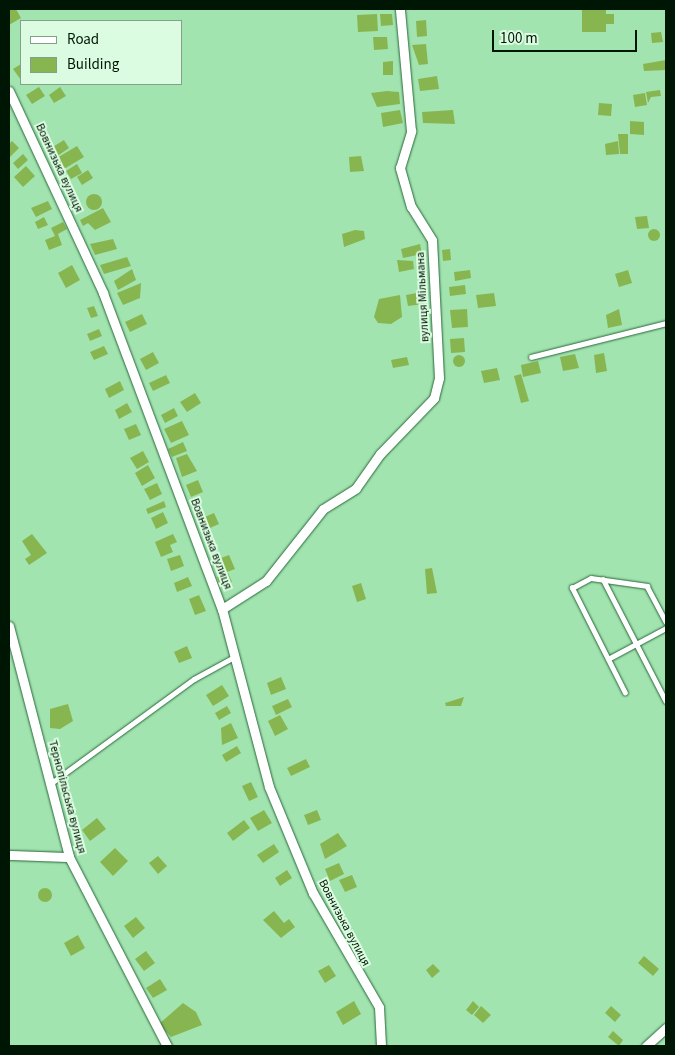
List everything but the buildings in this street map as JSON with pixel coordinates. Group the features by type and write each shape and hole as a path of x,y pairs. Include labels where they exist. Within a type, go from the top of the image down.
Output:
{"street":[{"name":"вулиця Мільмана","path":"222,609 266,581 323,509 356,488 380,454 434,398 439,378 432,240 411,207 401,176 411,131 400,9"},
{"name":"Вовнизька вулиця","path":"9,91 102,293 222,609 269,787 313,893 379,1008 381,1046"},
{"name":"Тернопільська вулиця","path":"9,626 69,857 167,1046"},
{"path":"9,855 69,857"},
{"path":"646,1046 666,1028"}],"lane":[{"path":"531,357 666,323"},
{"path":"625,693 572,588 591,578 647,586 666,622"},
{"path":"603,579 666,701"},
{"path":"608,658 666,628"},
{"path":"50,784 194,679 235,656"}]}
